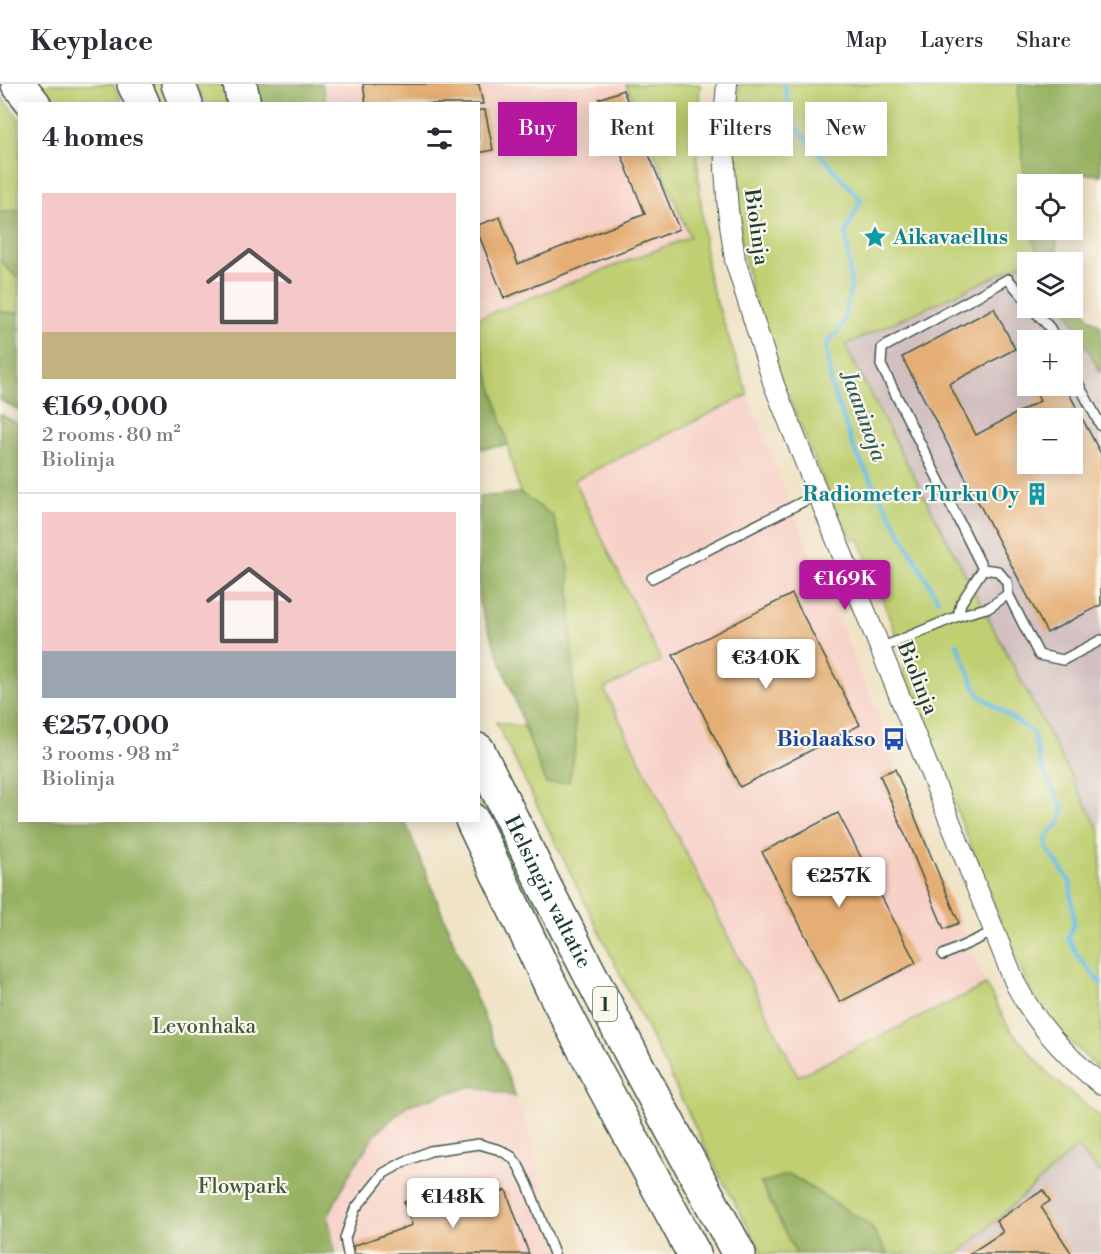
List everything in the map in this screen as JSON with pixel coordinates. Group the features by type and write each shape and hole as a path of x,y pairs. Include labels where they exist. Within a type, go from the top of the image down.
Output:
{"highway":[{"path":"18,84 32,102"},
{"path":"134,84 141,102"},
{"path":"178,84 185,102"},
{"path":"240,84 244,102"},
{"name":"Helsingin valtatie","path":"480,754 545,887 597,1074 694,1254"},
{"name":"Helsingin valtatie","path":"473,822 569,977 639,1069 740,1254"}],"street":[{"name":"Biolinja","path":"727,84 724,118 725,169 735,260 774,385 1016,985 1036,1020 1050,1038 1101,1084"}],"lane":[{"path":"983,569 881,365 882,348 1008,279 1017,289"},
{"path":"1041,318 1051,330"},
{"path":"1083,392 1101,426"},
{"path":"652,578 818,494"},
{"path":"983,569 998,571 1007,582 1008,594 1039,655 1063,660 1101,640"},
{"path":"958,616 961,603 983,569"},
{"path":"880,648 958,616 990,607 1008,594"},
{"path":"943,955 995,931"},
{"path":"348,1254 345,1238 355,1209 384,1173 430,1151 479,1144 500,1150 512,1157 518,1165 554,1254"}],"shaded area":[{"path":"322,84 626,84 634,102 589,102 589,156 656,156 690,237 480,318 480,102 326,102"},
{"path":"1017,266 1017,318 1071,318 1078,330 1017,330 1017,396 1083,396 1083,340 1101,374 1101,833 845,345"},
{"path":"748,395 817,571 882,723 895,769 986,985 799,1076 603,689 661,662 574,480"},
{"path":"473,1086 516,1097 533,1141 540,1182 565,1254 335,1254 328,1216 350,1173 376,1133 408,1105"},
{"path":"1077,1147 1101,1173 1101,1254 959,1254"}],"green space":[{"path":"28,84 113,84 122,102 44,102"},
{"path":"151,84 163,84 172,102 159,102"},
{"path":"196,84 233,84 237,102 205,102"},
{"path":"253,84 322,84 326,102 257,102"},
{"path":"626,84 700,84 699,102 688,102 688,156 697,156 709,279 748,395 574,480 661,661 604,689 798,1076 986,985 1010,1029 1051,1077 1101,1117 1101,1173 1077,1147 959,1254 888,1254 870,1225 761,1184 796,1254 763,1254 715,1167 496,722 524,727 546,784 553,516 520,493 480,344 480,317 690,237 656,156 676,156 676,102 634,102"},
{"path":"740,84 1019,84 1024,174 1017,174 1017,240 1033,240 1037,252 1017,252 1017,266 845,345 1101,833 1101,1070 1061,1034 1044,1015 1033,997 1002,926 904,675 905,658 859,539 853,540 837,514 769,350 752,294 742,248 735,156 793,156 793,102 736,102"},
{"path":"1019,84 1101,84 1101,175 1024,174"},
{"path":"0,96 18,118 18,210 0,213"},
{"path":"18,210 18,279 0,260 0,213"},
{"path":"1033,240 1057,240 1057,252 1038,252"},
{"path":"0,260 18,279 18,313 0,312"},
{"path":"1083,305 1089,318 1101,326 1101,374 1083,340 1083,330 1078,330 1071,318 1083,318"},
{"path":"0,312 18,313 18,409 0,400"},
{"path":"480,344 508,445 480,449"},
{"name":"Levonhaka","path":"0,414 18,424 18,822 405,822 516,1097 473,1086 408,1105 376,1133 350,1173 328,1216 335,1254 0,1254"},
{"path":"520,493 553,516 569,567 576,744 569,782 546,784 480,606 480,497"},
{"path":"480,779 553,938 547,941 480,807"},
{"path":"789,1174 870,1225 888,1254 796,1254 761,1183"}],"building":[{"path":"363,84 479,84 483,104 480,102 366,102"},
{"path":"623,90 628,102 600,102 599,99"},
{"path":"480,110 485,110 493,150 480,153"},
{"path":"622,156 650,156 679,229 504,298 480,238 480,224 500,217 518,264 645,214"},
{"name":"Radiometer Turku Oy","path":"994,308 1015,349 949,384 976,435 1017,413 1017,474 1083,474 1083,420 1101,454 1101,605 1047,633 902,357"},
{"name":"Radiometer Turku Oy","path":"1037,396 1070,396 1077,408 1027,408 1040,401"},
{"path":"792,594 860,725 740,787 673,655"},
{"path":"895,769 959,923 944,929 880,775"},
{"path":"838,813 916,963 840,1002 762,852"},
{"path":"441,1189 450,1211 506,1190 529,1254 355,1254 353,1246 412,1225 404,1202"},
{"path":"1043,1190 1050,1201 1041,1207 1072,1254 969,1254 1003,1232 996,1221"}],"waterway":[{"name":"Jaaninoja","path":"784,84 794,125 861,200 846,232 851,288 842,326 826,345 831,384 854,449 938,600"},
{"name":"Jaaninoja","path":"957,644 978,694 1033,733 1041,766 1063,809 1060,822 1046,837 1047,849 1070,881 1074,923 1068,938 1077,955 1101,984"}],"place":[{"name":"Aikavaellus","path":"875,237"},
{"name":"Radiometer Turku Oy","path":"1037,494"},
{"name":"Biolaakso","path":"894,739"}],"park label":[{"name":"Flowpark","path":"242,1186"}]}
